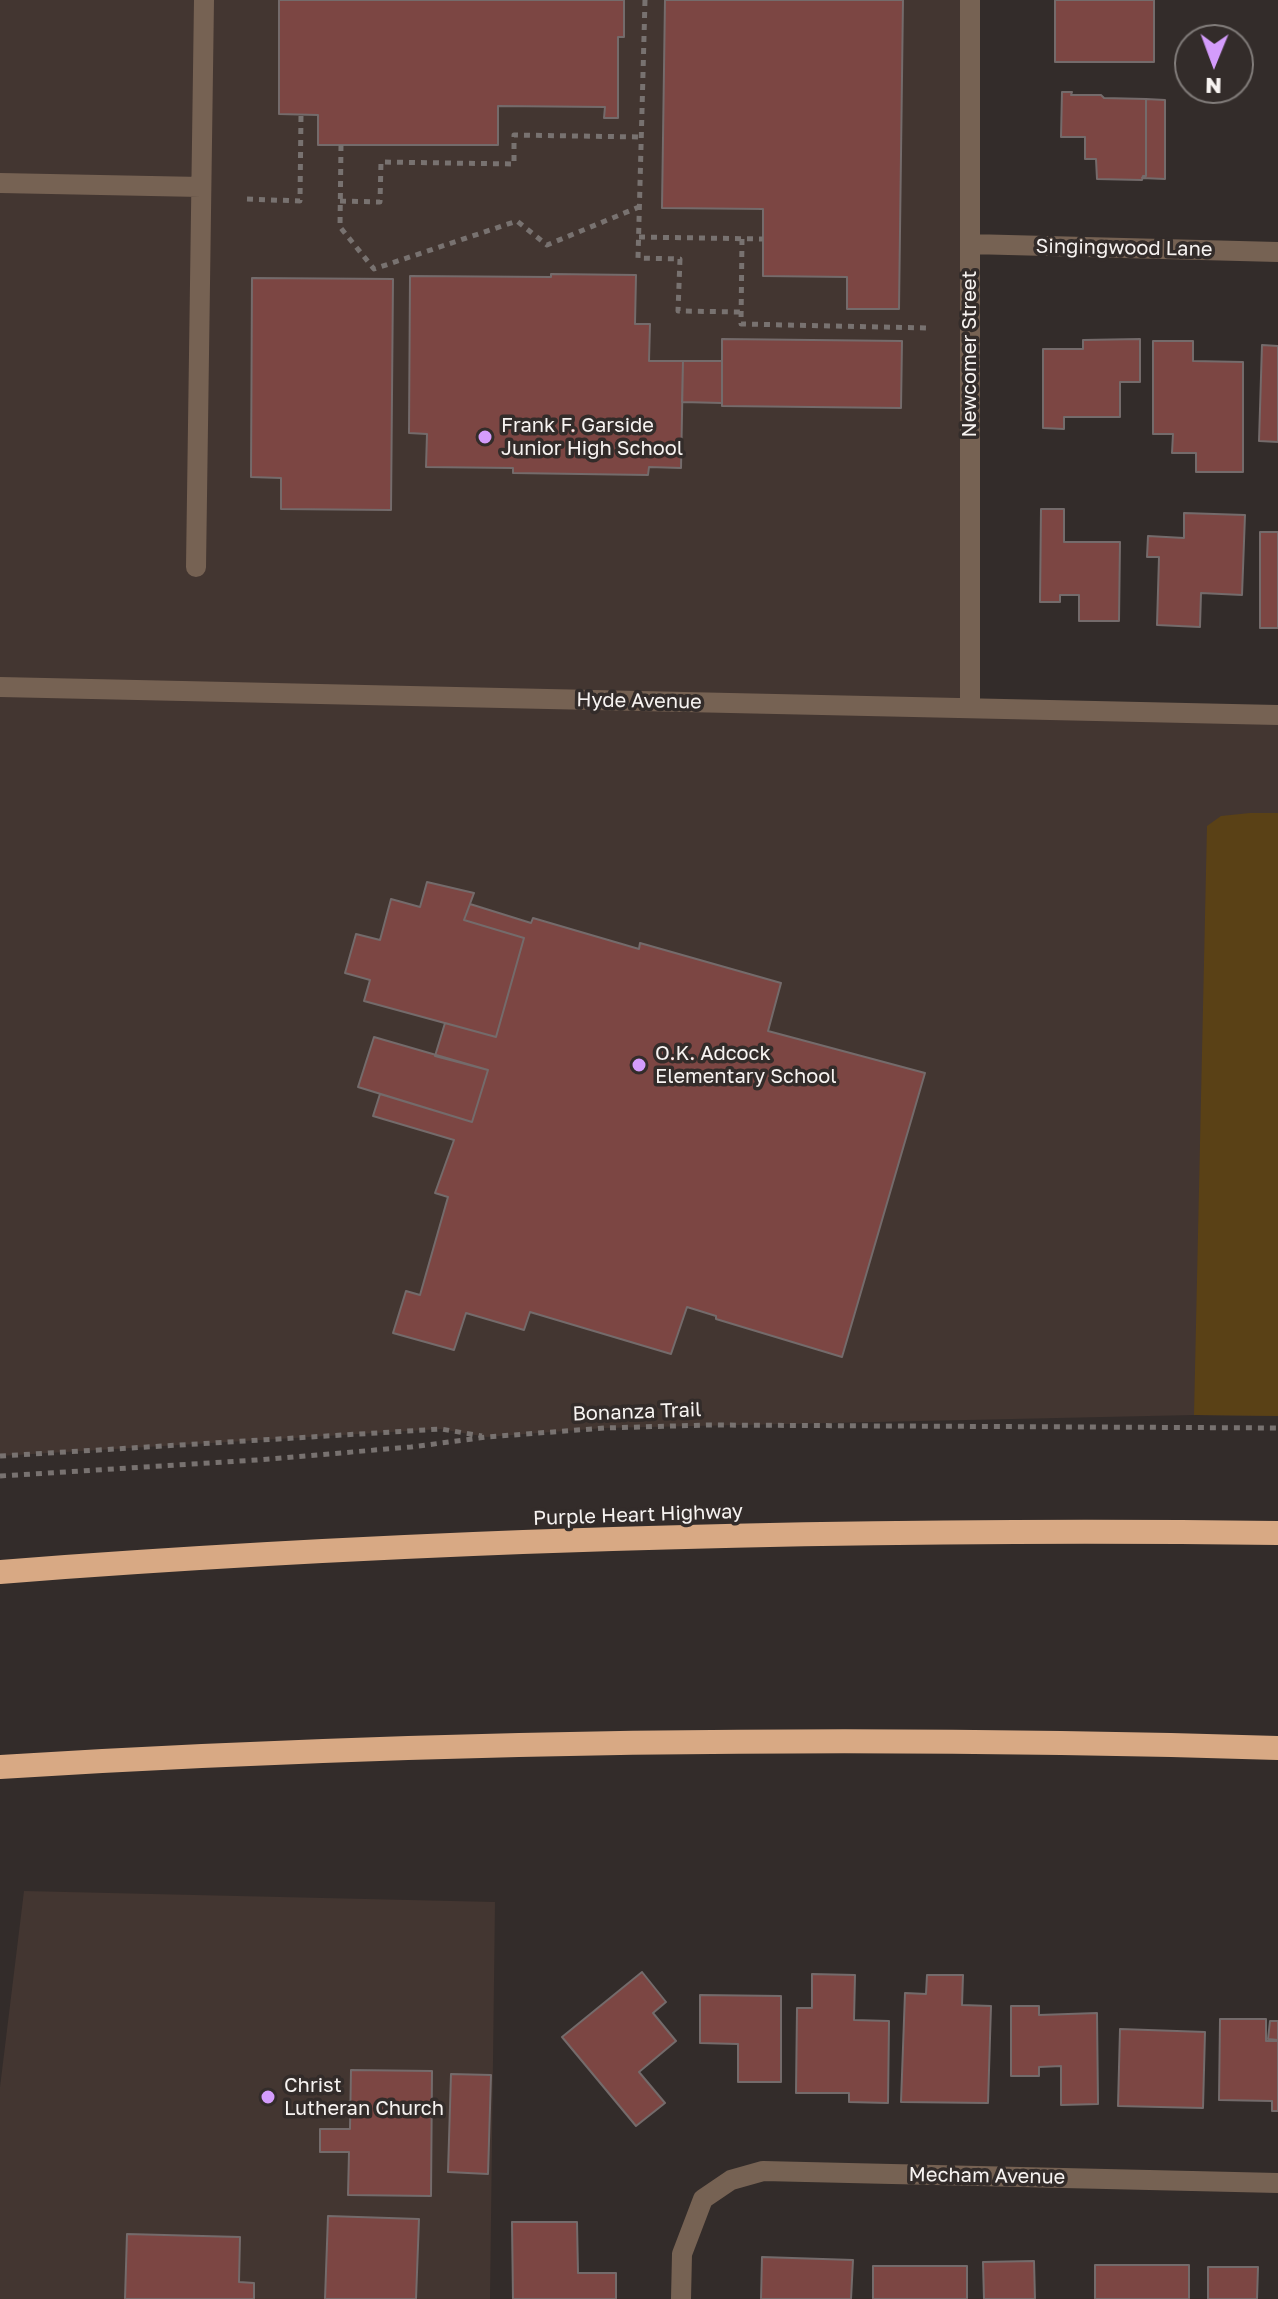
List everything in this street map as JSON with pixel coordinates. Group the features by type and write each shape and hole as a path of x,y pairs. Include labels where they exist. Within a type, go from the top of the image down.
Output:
{"highway":[{"name":"Purple Heart Highway","path":"0,1572 388,1548 786,1534 1278,1533"},
{"path":"0,1767 373,1749 647,1742 898,1741 1278,1748"}],"street":[{"path":"196,567 204,0"},
{"name":"Newcomer Street","path":"970,0 970,708"},
{"path":"0,183 201,187"},
{"name":"Singingwood Lane","path":"970,244 1278,252"},
{"name":"Hyde Avenue","path":"0,687 1278,715"},
{"name":"Mecham Avenue","path":"681,2299 682,2254 703,2199 731,2180 763,2171 1278,2183"}],"path":[{"path":"645,0 638,258 680,259 678,311 741,312"},
{"path":"247,199 300,201 301,115"},
{"path":"340,201 380,202 381,162 514,164 514,135 641,137"},
{"path":"341,145 340,227 374,269 517,221 547,245 639,207"},
{"path":"639,237 763,239"},
{"path":"742,239 741,324 927,328"},
{"name":"Bonanza Trail","path":"0,1476 257,1460 604,1428 707,1425 1278,1428"},
{"path":"0,1456 441,1429 487,1437"}],"shaded area":[{"path":"0,0 970,0 970,708 1278,715 1278,1416 1194,1415 604,1428 487,1437 440,1429 0,1456"},
{"path":"1278,813 1278,1416 1194,1415 1207,826 1221,816"},
{"path":"24,1891 495,1902 490,2299 0,2299 0,2087"}],"building":[{"path":"279,0 624,0 624,37 618,37 618,118 604,118 605,107 498,106 498,145 318,145 318,115 279,114"},
{"path":"665,0 903,0 899,309 847,309 847,277 763,276 763,209 662,208"},
{"path":"1055,0 1154,0 1154,62 1055,62"},
{"path":"1062,92 1101,95 1104,98 1146,99 1146,176 1142,180 1097,179 1096,159 1085,159 1085,137 1061,137"},
{"path":"1146,99 1165,100 1165,179 1142,178 1146,176"},
{"path":"551,274 636,275 635,324 650,324 649,361 683,361 681,468 649,467 648,475 513,473 513,468 426,467 427,434 409,433 410,276 551,277"},
{"path":"252,278 393,279 391,510 281,509 281,478 251,477"},
{"path":"722,339 902,341 901,408 722,406"},
{"path":"1140,339 1140,382 1120,382 1120,417 1064,417 1064,429 1043,428 1043,349 1083,349 1083,340"},
{"path":"1153,341 1193,341 1193,361 1243,362 1243,472 1196,472 1196,453 1172,453 1173,434 1153,434"},
{"path":"1262,345 1278,346 1278,442 1259,441"},
{"path":"683,361 722,361 722,403 682,402"},
{"path":"1041,509 1064,509 1064,542 1120,542 1119,621 1079,621 1079,595 1060,595 1060,602 1040,602"},
{"path":"1184,513 1245,515 1242,595 1201,593 1200,627 1157,625 1159,557 1147,557 1148,536 1184,538"},
{"path":"1260,532 1278,532 1278,628 1260,628"},
{"path":"427,882 474,893 464,920 524,938 496,1037 364,1001 370,980 345,973 356,934 380,940 391,899 420,907"},
{"path":"470,904 531,923 533,918 639,949 640,943 781,983 768,1031 925,1073 842,1357 716,1319 716,1316 687,1307 671,1354 530,1312 524,1330 466,1313 454,1350 393,1333 406,1291 420,1295 448,1197 435,1193 454,1140 373,1116 380,1094 472,1122 488,1070 435,1056 445,1023 496,1037 524,938 464,920"},
{"path":"374,1037 488,1070 472,1122 358,1087"},
{"path":"642,1972 666,2002 653,2013 676,2041 639,2072 665,2103 636,2126 562,2037"},
{"path":"812,1974 855,1975 854,2020 889,2021 888,2103 849,2102 849,2093 796,2093 797,2008 812,2008"},
{"path":"927,1975 963,1975 962,2005 991,2006 988,2103 901,2102 905,1993 926,1994"},
{"path":"700,1995 781,1996 781,2082 738,2082 738,2044 700,2043"},
{"path":"1011,2006 1039,2006 1039,2015 1097,2013 1098,2104 1061,2105 1061,2066 1039,2067 1039,2076 1011,2076"},
{"path":"1220,2019 1266,2019 1266,2041 1278,2041 1278,2111 1272,2111 1272,2101 1219,2100"},
{"path":"1270,2021 1278,2021 1278,2040 1268,2039"},
{"path":"1120,2029 1205,2032 1203,2108 1118,2106"},
{"path":"351,2070 432,2071 431,2196 348,2195 349,2152 320,2152 320,2129 350,2129"},
{"path":"451,2074 491,2075 488,2174 448,2172"},
{"path":"328,2216 419,2219 416,2299 325,2299"},
{"path":"512,2222 577,2222 578,2273 616,2273 616,2299 513,2299"},
{"path":"127,2234 240,2237 239,2282 254,2283 254,2299 125,2299"},
{"path":"762,2257 853,2260 851,2299 761,2299"},
{"path":"1034,2261 1035,2299 984,2299 983,2262"},
{"path":"1095,2265 1189,2265 1189,2299 1095,2299"},
{"path":"873,2266 967,2266 967,2299 873,2299"},
{"path":"1208,2267 1258,2267 1257,2299 1208,2299"}],"place":[{"name":"Frank F. Garside Junior High School","path":"485,437"},
{"name":"O.K. Adcock Elementary School","path":"639,1065"},
{"name":"Christ Lutheran Church","path":"268,2097"}]}
